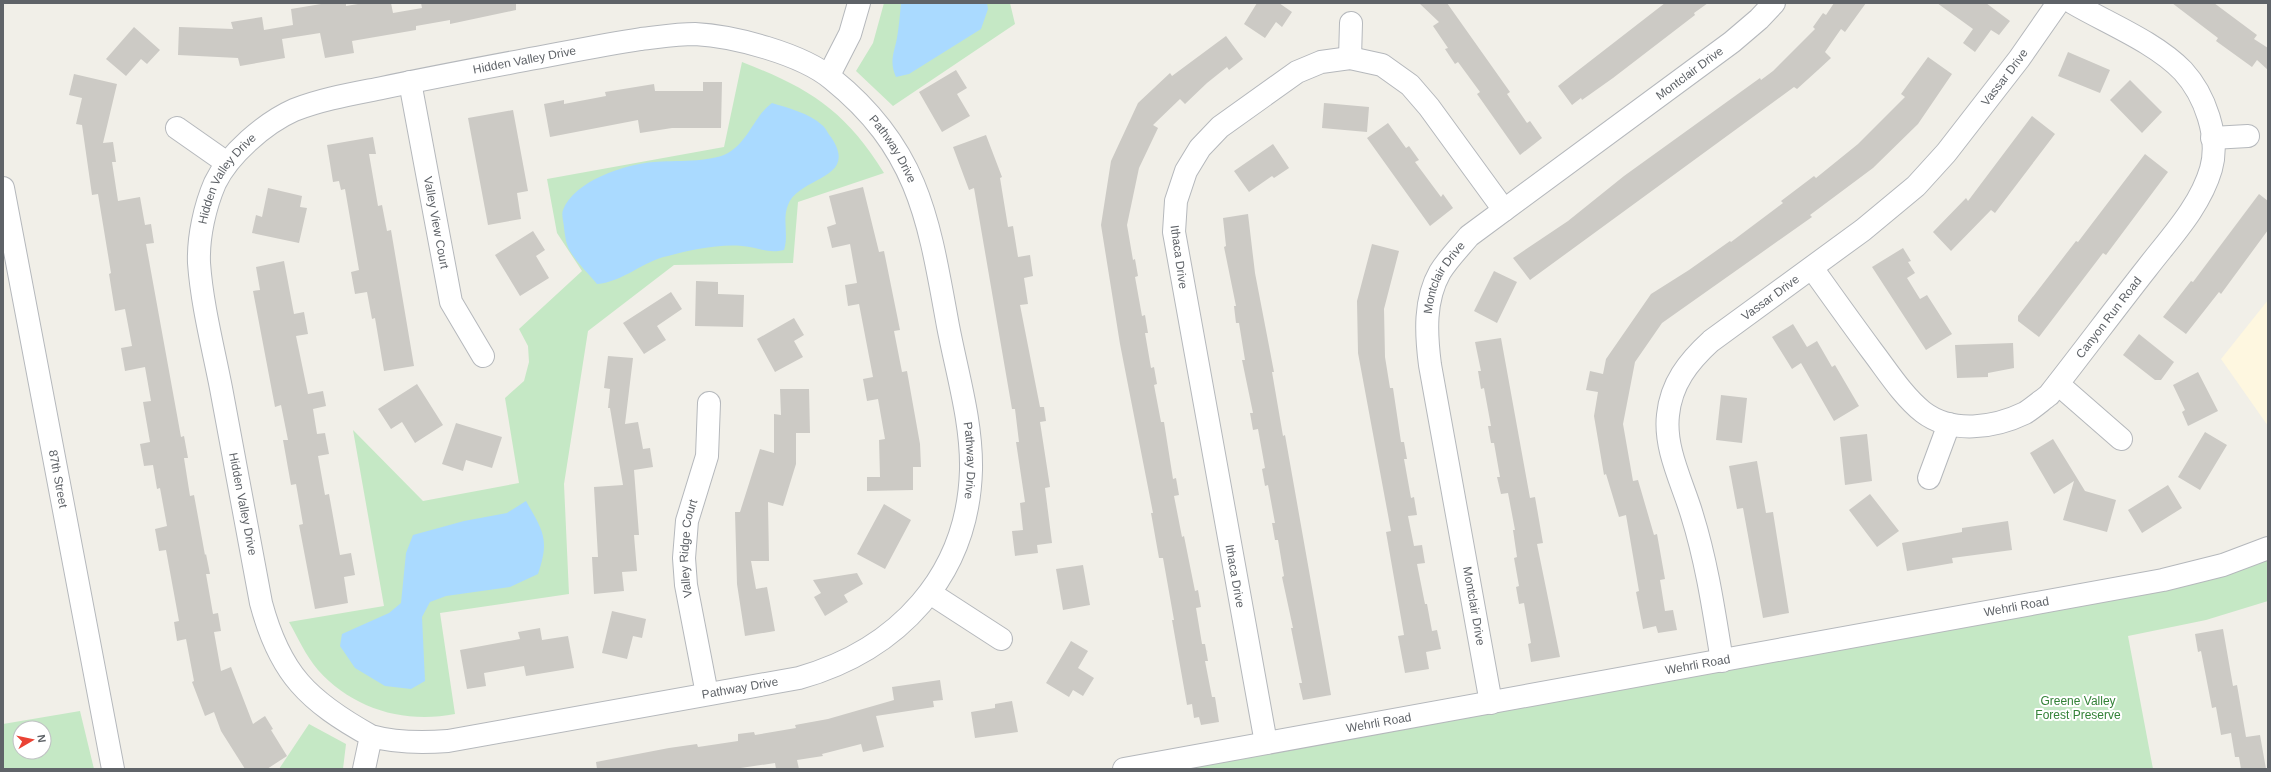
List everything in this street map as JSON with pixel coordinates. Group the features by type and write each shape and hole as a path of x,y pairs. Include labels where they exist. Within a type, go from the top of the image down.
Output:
{"street":[{"path":"829,75 850,34 859,3"},
{"name":"Montclair Drive","path":"1491,703 1426,332 1432,292 1440,271 1469,236 1732,42 1759,19 1774,3"},
{"name":"Vassar Drive","path":"1722,661 1704,560 1692,515 1670,447 1668,416 1674,388 1693,357 1711,341 1863,230 1916,186 1956,140 2019,58 2058,3"},
{"name":"Canyon Run Road","path":"1812,268 1907,396 1923,412 1949,424 1975,426 2006,421 2026,412 2049,395 2195,204 2211,169 2212,138 2203,102 2184,73 2174,63 2150,46 2073,3"},
{"path":"1350,58 1351,23"},
{"name":"Hidden Valley Drive","path":"371,736 323,707 298,683 274,643 263,609 211,335 199,262 202,226 214,185 227,163 264,128 292,111 321,101 410,82 622,42 688,34 733,38 766,47 829,75"},
{"name":"Ithaca Drive","path":"1266,743 1174,232 1174,213 1176,201 1186,171 1200,148 1220,127 1297,72 1321,62 1350,58 1382,65 1410,85 1429,107 1504,210"},
{"name":"Pathway Drive","path":"371,736 389,741 428,743 448,741 799,678 841,663 862,653 897,628 930,593 952,554 960,532 967,503 971,473 967,424 930,233 913,178 883,130 868,112 829,75"},
{"name":"Valley View Court","path":"410,82 451,302 483,356"},
{"path":"177,128 227,163"},
{"path":"2212,138 2248,136"},
{"name":"87th Street","path":"3,188 112,769"},
{"path":"2058,384 2121,439"},
{"name":"Valley Ridge Court","path":"707,694 686,586 684,558 687,522 707,456 710,403"},
{"path":"1929,478 1949,424"},
{"name":"Wehrli Road","path":"1124,769 2163,580 2223,564 2268,548"},
{"path":"930,593 1001,639"},
{"path":"364,769 371,736"}],"shaded area":[{"path":"2268,300 2268,426 2221,359"}],"green space":[{"path":"884,3 1010,3 1015,24 893,106 856,71 873,43"},
{"path":"742,62 787,81 824,104 840,117 855,133 884,173 798,202 793,263 674,265 588,331 564,484 569,594 440,613 455,714 436,717 398,715 363,704 347,695 332,683 314,665 289,622 384,606 353,430 423,501 519,483 505,398 524,381 529,362 528,346 519,329 582,271 557,233 547,179 724,147"},
{"name":"Greene Valley Forest Preserve","path":"2268,548 2268,601 2206,620 2128,636 2153,769 1125,769 1491,703"},
{"path":"80,711 94,769 3,769 3,724 12,722 12,760 52,760 52,720 27,720"},
{"path":"309,724 346,744 343,769 279,769"}],"water":[{"path":"901,3 987,3 988,9 981,29 909,74 896,77 892,62 898,34"},
{"path":"772,103 798,111 817,121 826,129 838,151 838,162 833,170 803,188 794,196 788,205 786,210 786,239 784,250 773,251 733,246 695,250 650,262 624,276 597,284 576,260 570,251 565,237 562,214 569,200 589,183 615,170 642,163 702,160 728,153 741,142 760,115"},
{"path":"526,501 537,520 543,536 544,552 538,574 510,587 446,596 430,602 422,617 425,681 411,689 385,686 355,668 340,646 342,634 389,613 401,603 406,553 413,535 464,521 507,513"}],"building":[{"path":"327,3 346,3 346,6 364,3 391,3 393,13 422,8 421,3 516,3 516,10 450,24 450,20 416,26 416,30 352,41 354,53 325,58 320,33 282,39 285,58 240,66 238,58 178,55 179,27 233,29 231,22 262,17 264,30 293,25 291,9"},
{"path":"1257,3 1279,3 1292,12 1282,27 1276,22 1265,38 1244,24"},
{"path":"1419,3 1447,3 1510,92 1507,94 1527,123 1530,121 1542,138 1520,155 1477,94 1480,92 1458,62 1455,64 1445,49 1448,48 1433,26 1439,22"},
{"path":"1665,3 1708,3 1694,13 1695,15 1613,78 1582,100 1581,98 1572,105 1558,86"},
{"path":"1834,3 1866,3 1845,32 1841,29 1825,52 1831,58 1818,70 1797,89 1794,87 1530,280 1513,258 1568,221 1624,176 1760,78 1761,80 1773,71 1815,29 1813,27 1823,13 1826,15"},
{"path":"1937,3 1986,3 2010,21 1999,35 1991,30 1975,52 1963,43 1973,29"},
{"path":"2172,3 2214,3 2257,35 2254,39 2268,48 2268,70 2257,60 2252,67 2216,41 2218,38"},
{"path":"134,27 160,50 147,64 141,59 126,76 106,59"},
{"path":"1226,36 1243,59 1229,70 1227,67 1207,83 1185,104 1180,99 1153,125 1158,128 1139,168 1127,225 1133,260 1135,259 1138,276 1135,277 1142,316 1145,315 1148,333 1145,333 1151,368 1154,367 1157,384 1154,385 1161,422 1164,422 1173,479 1176,478 1179,495 1174,496 1195,591 1198,590 1201,607 1196,608 1202,644 1205,644 1208,661 1205,661 1212,697 1215,697 1219,722 1201,725 1199,717 1194,718 1192,704 1187,705 1163,558 1159,558 1151,513 1153,513 1120,344 1101,225 1111,161 1138,103 1170,73 1172,76"},
{"path":"2068,52 2110,70 2100,93 2058,76"},
{"path":"1928,57 1952,74 1918,124 1873,168 1810,215 1812,217 1662,323 1635,362 1623,424 1633,481 1638,480 1654,535 1657,534 1665,579 1660,580 1665,611 1673,610 1677,630 1658,633 1656,626 1643,629 1636,592 1639,591 1626,515 1619,517 1606,474 1604,475 1594,416 1598,392 1586,390 1590,371 1603,374 1606,359 1651,294 1689,270 1730,241 1731,242 1783,203 1781,201 1814,176 1816,178 1858,144 1905,97 1901,94"},
{"path":"956,70 967,88 957,94 970,116 942,132 919,92"},
{"path":"74,74 117,84 103,143 113,142 116,162 112,162 118,201 140,197 145,225 151,224 154,243 146,244 181,437 184,436 188,458 184,458 190,496 194,495 210,574 206,574 213,614 218,613 221,631 214,632 221,671 231,667 253,724 265,716 273,729 271,730 287,756 267,769 245,769 221,731 214,712 205,716 192,682 194,681 186,639 177,641 174,622 179,621 166,550 159,551 155,529 167,526 160,488 157,489 153,465 144,466 140,444 150,442 143,402 151,401 145,367 125,371 121,348 132,346 125,309 115,311 109,274 111,273 98,194 92,195 82,125 76,124 82,98 69,95"},
{"path":"2130,80 2162,112 2142,133 2110,100"},
{"path":"703,82 722,82 721,128 672,128 640,133 638,120 550,137 544,104 564,100 564,104 606,96 605,92 654,84 655,91 703,91"},
{"path":"1324,103 1369,107 1367,132 1322,128"},
{"path":"513,110 528,191 517,193 521,219 488,225 468,118"},
{"path":"2032,116 2055,134 1995,213 1991,210 1951,251 1933,232 1966,198 1968,201"},
{"path":"1388,123 1406,148 1409,146 1419,160 1415,162 1441,197 1443,194 1453,208 1430,226 1367,138"},
{"path":"986,135 1002,177 1000,178 1008,227 1013,226 1018,257 1030,255 1033,276 1024,278 1028,304 1020,305 1040,407 1044,407 1046,421 1040,422 1050,487 1045,488 1052,543 1037,545 1038,553 1015,556 1012,531 1023,530 1020,503 1025,502 1016,442 1019,442 1015,409 1012,409 974,188 969,190 953,147"},
{"path":"373,137 376,154 369,154 378,206 382,205 387,231 391,230 414,366 384,371 375,318 372,319 367,292 355,294 351,272 359,270 345,189 341,190 339,181 333,182 327,145"},
{"path":"1273,144 1289,168 1274,178 1272,176 1249,192 1234,171"},
{"path":"2145,154 2168,172 2106,255 2103,253 2039,337 2018,321 2018,316 2076,241 2078,242"},
{"path":"863,187 879,252 884,251 900,330 894,331 902,372 907,371 920,444 921,467 913,467 913,490 867,491 867,477 880,477 879,440 885,439 878,399 867,401 863,379 873,377 859,304 848,306 845,285 857,283 850,244 832,248 827,227 836,224 829,196"},
{"path":"268,188 302,196 300,207 307,208 299,243 252,233 256,215 262,217"},
{"path":"2259,194 2268,201 2268,230 2221,294 2219,292 2186,334 2163,317 2191,281 2193,282"},
{"path":"1248,214 1255,273 1274,372 1272,372 1283,436 1285,435 1331,695 1303,700 1299,683 1302,683 1291,628 1293,628 1282,577 1284,576 1278,540 1275,540 1272,523 1275,523 1268,485 1265,486 1262,469 1265,468 1258,429 1253,430 1250,413 1253,413 1242,360 1245,360 1239,323 1236,323 1234,306 1236,306 1224,247 1226,246 1223,218"},
{"path":"533,231 545,250 536,256 549,278 520,296 495,255"},
{"path":"1372,244 1399,251 1384,309 1385,357 1390,388 1393,388 1401,442 1404,442 1407,459 1404,459 1411,498 1414,497 1417,515 1408,516 1414,546 1422,545 1425,563 1417,564 1432,631 1437,630 1441,649 1426,652 1429,669 1405,673 1398,636 1404,635 1386,532 1391,531 1358,353 1357,301"},
{"path":"1903,248 1911,261 1908,262 1915,273 1907,278 1920,299 1927,295 1952,334 1926,350 1872,267"},
{"path":"284,261 294,314 304,312 308,334 296,336 308,394 323,391 326,406 313,409 317,434 325,433 329,454 318,456 325,495 329,494 340,555 351,553 355,575 344,577 348,603 315,609 299,525 303,524 296,484 291,485 283,440 288,440 281,405 275,407 253,291 260,290 256,267"},
{"path":"1494,271 1517,282 1497,323 1474,311"},
{"path":"696,281 718,282 718,294 744,295 743,327 695,326"},
{"path":"671,292 682,309 657,326 666,340 644,354 623,323"},
{"path":"794,318 804,335 794,341 803,357 775,372 757,339"},
{"path":"1793,324 1807,347 1817,341 1832,367 1835,365 1859,406 1834,421 1801,363 1792,369 1772,337"},
{"path":"2139,334 2174,362 2161,380 2155,380 2123,355"},
{"path":"1501,338 1530,498 1535,497 1543,543 1537,544 1560,657 1531,662 1528,644 1531,643 1524,603 1519,604 1516,587 1519,586 1514,558 1517,557 1513,530 1515,530 1508,493 1501,494 1497,477 1500,477 1494,443 1491,443 1488,426 1491,426 1484,388 1481,389 1478,371 1481,371 1475,342"},
{"path":"2013,343 2014,368 1988,373 1988,377 1957,378 1955,345"},
{"path":"608,356 633,358 625,424 638,422 643,449 650,448 653,467 634,470 639,535 634,535 637,571 622,572 624,591 594,594 592,557 598,557 594,487 623,485 610,408 608,408 610,389 604,388"},
{"path":"2198,372 2218,411 2188,426 2182,412 2185,410 2173,385"},
{"path":"417,384 443,425 415,443 402,422 391,429 378,409"},
{"path":"780,389 809,389 810,433 796,433 796,464 783,506 768,502 769,561 751,561 756,589 767,587 775,631 745,636 737,584 735,512 740,512 760,449 774,453 774,414 781,415"},
{"path":"1721,395 1747,398 1742,443 1716,440"},
{"path":"456,423 502,437 492,468 466,460 463,471 442,464"},
{"path":"2205,432 2227,445 2200,490 2178,477"},
{"path":"1867,434 1872,481 1845,485 1840,437"},
{"path":"2053,439 2085,491 2116,500 2107,532 2063,520 2074,481 2054,494 2030,453"},
{"path":"1757,461 1766,513 1773,512 1789,613 1763,618 1743,508 1737,509 1729,466"},
{"path":"2168,485 2182,508 2142,533 2128,510"},
{"path":"1870,494 1899,531 1877,547 1849,510"},
{"path":"884,504 911,520 885,569 857,554"},
{"path":"2008,521 2012,550 1952,558 1953,563 1907,571 1902,543 1962,532 1962,528"},
{"path":"1083,565 1090,605 1063,610 1056,569"},
{"path":"857,573 863,584 844,595 848,602 825,616 814,597 821,593 813,580"},
{"path":"612,611 646,619 642,638 633,636 627,659 602,653"},
{"path":"540,628 542,640 568,636 574,668 526,676 524,666 484,673 486,686 467,689 460,650 520,639 518,632"},
{"path":"2223,629 2233,686 2237,685 2246,737 2260,735 2266,769 2241,769 2239,757 2235,757 2231,733 2221,735 2216,707 2212,708 2201,651 2198,652 2195,634"},
{"path":"1071,641 1088,651 1078,668 1094,678 1083,696 1073,690 1069,697 1046,683"},
{"path":"940,680 943,700 933,701 934,707 876,716 884,747 863,752 861,744 822,754 823,756 797,760 799,769 776,769 775,763 734,769 597,769 596,762 669,748 697,744 698,747 738,741 738,734 754,732 755,735 796,728 795,725 828,719 894,700 892,687"},
{"path":"1012,701 1018,732 975,738 971,712 995,708 995,704"}]}
